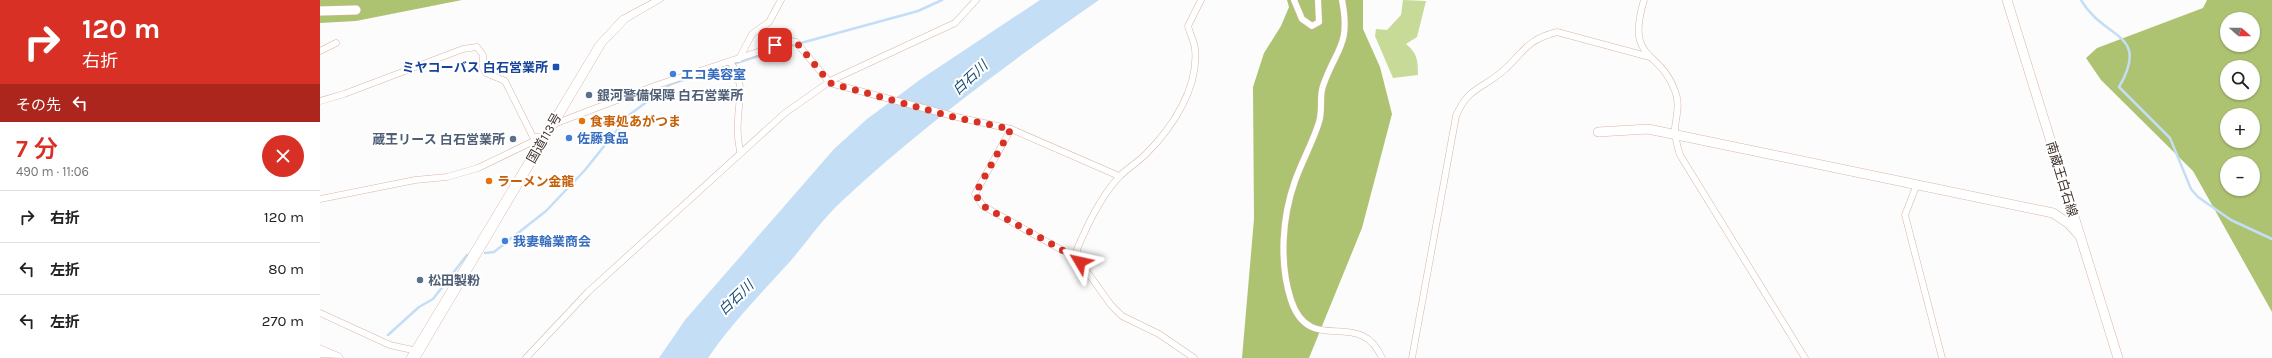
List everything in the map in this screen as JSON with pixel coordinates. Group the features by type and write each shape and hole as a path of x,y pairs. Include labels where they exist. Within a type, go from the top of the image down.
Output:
{"highway":[{"name":"国道113号","path":"415,355 545,137 550,125 601,43 611,31 638,11 659,0"},
{"path":"320,352 336,358"}],"main road":[{"name":"南蔵王白石線","path":"2007,0 2118,358"},
{"path":"320,11 356,10"},
{"path":"1598,132 1648,129 2053,213 2068,223 2080,236"},
{"path":"2053,213 2058,212 2070,204"}],"street":[{"path":"738,59 752,34 769,22 780,0"},
{"path":"526,358 558,319 708,184 740,151 778,118 808,95 846,73 954,23 967,12 976,0"},
{"path":"1080,262 1077,249 1082,236 1119,176 1136,164 1152,147 1180,109 1194,75 1195,51 1188,26 1201,0"},
{"path":"1294,0 1300,16 1306,24 1312,26 1318,22 1318,0"},
{"path":"1342,0 1346,21 1346,36 1323,85 1321,116 1291,191 1285,237 1285,270 1292,301 1305,324 1318,330 1345,330 1359,334 1374,344 1382,358"},
{"path":"1644,0 1637,28 1637,40 1642,50 1666,72 1676,95 1675,134 1680,155 1805,358"},
{"path":"1412,358 1456,116 1462,102 1475,89 1503,71 1525,46 1550,33 1566,34 1621,51 1650,57"},
{"path":"320,52 336,43"},
{"path":"550,125 657,85 732,64 738,59 775,45 797,44 830,83 877,94 957,118 1011,129 1119,176"},
{"path":"320,101 344,94 463,49 477,47 483,55 482,68 486,73 505,81 533,137 545,137"},
{"path":"732,64 741,87 742,100 738,107 737,135 740,151"},
{"path":"1011,129 975,194 983,206 1059,248 1080,262 1111,305 1122,316 1159,334 1194,358"},
{"path":"320,199 415,180 447,177 478,168 536,139 545,137"},
{"path":"1917,184 1905,215 1942,358"},
{"path":"320,313 415,355"}],"green space":[{"path":"320,0 462,0 356,21 320,23"},
{"path":"1287,0 1363,0 1363,29 1380,67 1392,114 1362,228 1309,358 1242,358 1254,219 1253,87 1264,53 1281,26 1289,7"},
{"path":"1403,0 1426,1 1417,37 1406,44 1415,54 1418,65 1418,75 1393,78 1375,36 1376,29 1387,30 1401,15"},
{"path":"2207,0 2272,0 2272,312 2193,171 2101,80 2086,58 2097,48 2203,8"}],"water":[{"name":"白石川","path":"1040,0 1099,0 999,71 935,121 842,201 826,217 791,260 735,323 708,358 659,358 685,320 834,149 867,119 921,79"}],"waterway":[{"path":"485,253 494,252 546,211 585,170 629,115 671,84 790,46 918,11 942,0"},
{"path":"2081,0 2091,13 2101,23 2121,38 2127,46 2130,56 2127,69 2119,87 2170,138 2191,189 2198,197 2231,220 2272,239"},
{"path":"388,335 419,307 433,299 467,255"}],"place":[{"name":"ミヤコーバス 白石営業所","path":"556,67"},
{"name":"エコ美容室","path":"673,74"},
{"name":"銀河警備保障 白石営業所","path":"589,95"},
{"name":"食事処あがつま","path":"582,121"},
{"name":"佐藤食品","path":"569,138"},
{"name":"蔵王リース 白石営業所","path":"513,139"},
{"name":"ラーメン金龍","path":"489,181"},
{"name":"我妻輪業商会","path":"505,241"},
{"name":"松田製粉","path":"420,280"}],"route":[{"path":"775,45 791,41 796,42 830,83 871,92 957,118 1011,129 975,194 983,206 1059,248 1080,262"}]}
